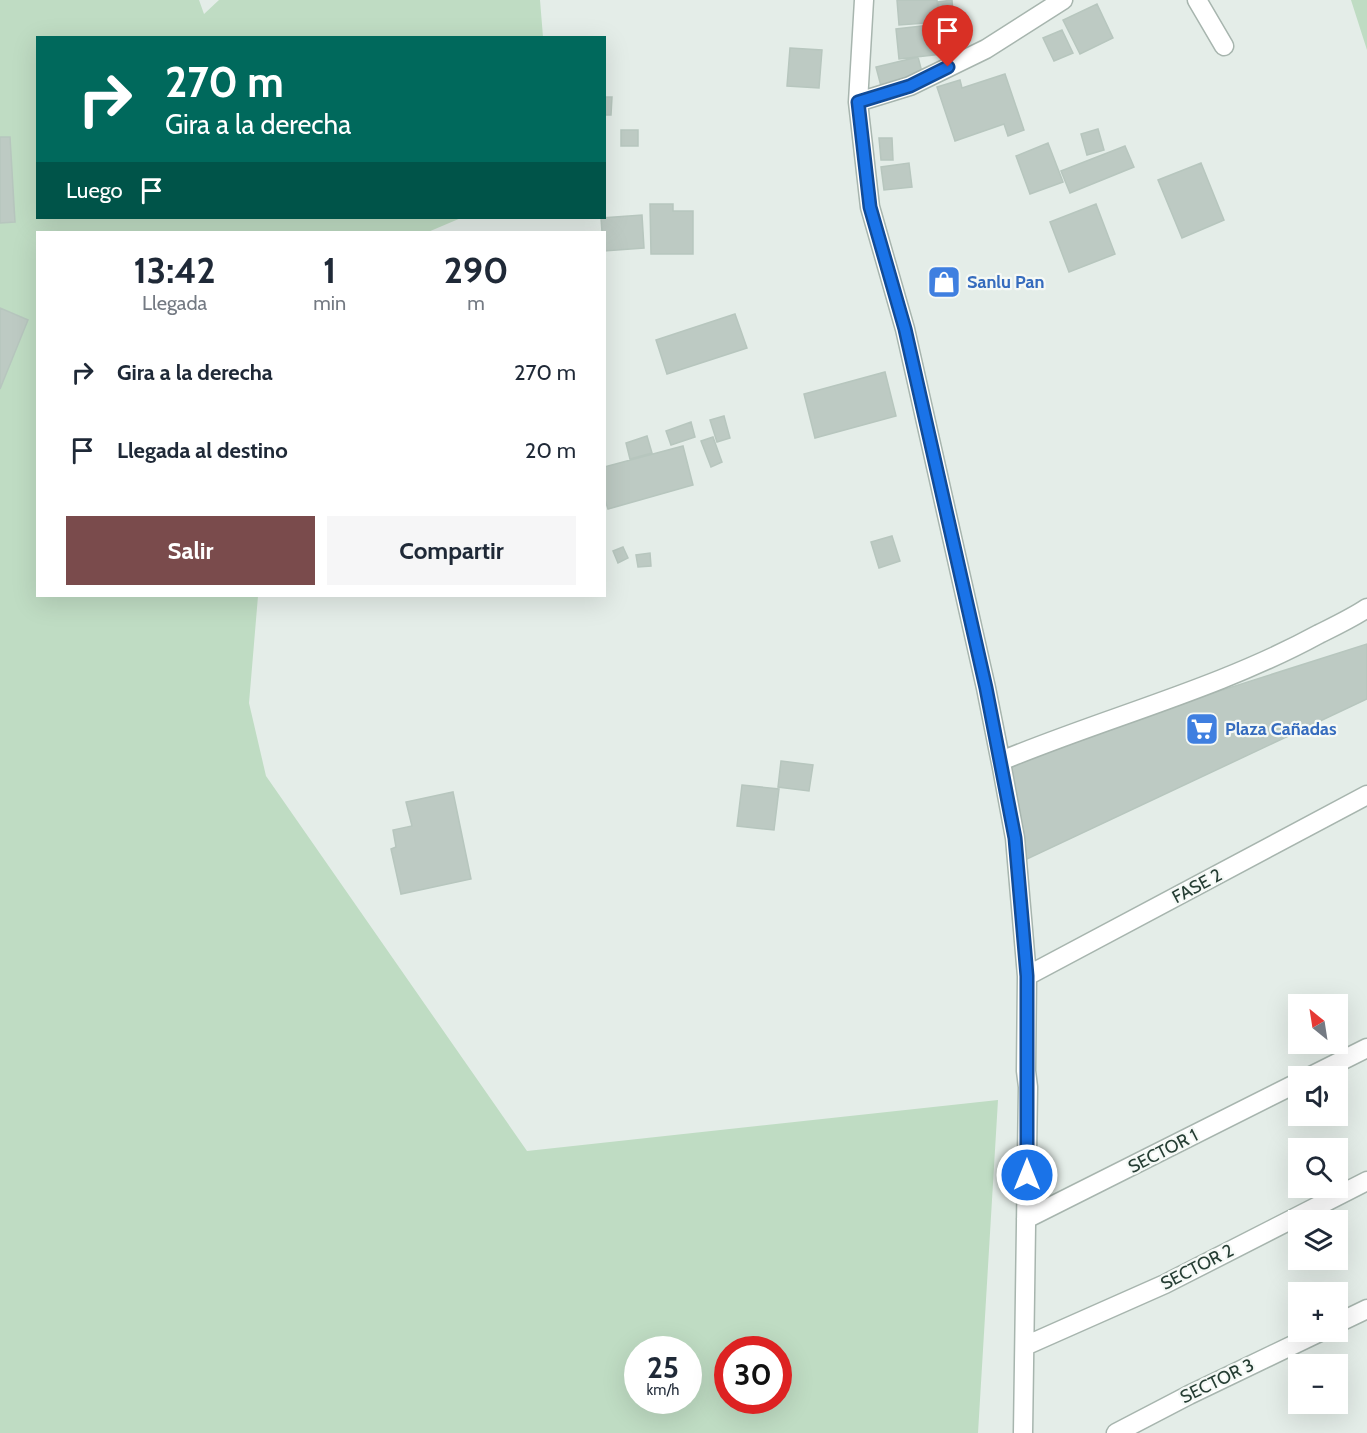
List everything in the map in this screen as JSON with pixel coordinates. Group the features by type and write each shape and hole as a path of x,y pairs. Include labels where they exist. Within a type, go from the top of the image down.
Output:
{"street":[{"path":"864,0 858,102 870,207 905,329 986,688 1015,838 1027,976 1023,1433"},
{"path":"858,102 910,86 986,49 1063,0"},
{"path":"1197,0 1224,46"},
{"path":"1001,761 1044,743 1209,685 1308,640 1367,608"},
{"name":"FASE 2","path":"1027,976 1367,795"},
{"path":"1331,1066 1367,1048"},
{"name":"SECTOR 1","path":"1026,1219 1288,1088"},
{"name":"SECTOR 2","path":"1025,1346 1164,1284 1367,1182"},
{"path":"1348,1318 1367,1309"},
{"name":"SECTOR 3","path":"1116,1433 1299,1342"}],"green space":[{"path":"0,0 199,0 204,14 219,0 540,0 543,36 36,36 36,219 459,219 430,231 36,231 36,597 258,597 249,703 266,776 527,1151 998,1100 978,1433 0,1433"},
{"path":"1351,0 1367,0 1367,50"}],"building":[{"path":"897,0 937,0 939,22 899,25"},
{"path":"952,0 953,14 939,15 938,2"},
{"path":"1097,4 1113,38 1080,54 1063,20"},
{"path":"939,24 942,54 899,59 896,29"},
{"path":"1062,30 1073,53 1054,61 1043,38"},
{"path":"790,48 822,50 819,88 787,86"},
{"path":"918,57 923,76 881,86 876,67"},
{"path":"1005,74 1024,130 1008,136 1004,124 955,141 937,87 960,80 962,88"},
{"path":"606,97 612,97 611,115 606,115"},
{"path":"1098,129 1104,150 1087,155 1081,134"},
{"path":"621,130 638,130 638,146 621,146"},
{"path":"0,137 10,137 15,222 0,223"},
{"path":"879,138 892,138 893,160 881,160"},
{"path":"1048,143 1063,182 1030,194 1016,156"},
{"path":"1125,146 1134,167 1070,193 1061,171"},
{"path":"909,163 912,187 884,190 881,167"},
{"path":"1201,163 1224,220 1182,238 1158,180"},
{"path":"650,204 673,204 673,211 693,211 693,254 651,254"},
{"path":"1096,204 1115,254 1069,272 1050,222"},
{"path":"642,215 644,248 606,251 606,231 602,231 601,219"},
{"path":"0,308 28,320 0,389"},
{"path":"735,314 747,348 667,374 656,340"},
{"path":"885,372 896,416 815,438 804,394"},
{"path":"724,416 730,438 717,442 710,420"},
{"path":"691,422 695,437 671,445 666,431"},
{"path":"647,436 652,453 630,459 626,443"},
{"path":"713,437 722,462 711,467 701,441"},
{"path":"683,446 693,485 608,509 606,466"},
{"path":"892,536 900,561 879,568 871,542"},
{"path":"623,547 628,558 618,563 613,551"},
{"path":"650,553 651,566 638,567 636,555"},
{"name":"Plaza Cañadas","path":"1367,644 1367,699 1025,860 1006,759"},
{"path":"781,761 813,765 809,791 778,787"},
{"path":"742,785 779,789 774,830 737,826"},
{"path":"453,792 471,879 401,894 391,849 396,847 393,830 412,826 406,802"}],"place":[{"name":"Sanlu Pan","path":"944,282"},
{"name":"Plaza Cañadas","path":"1202,729"}],"route":[{"path":"948,67 910,86 858,102 870,207 905,329 986,688 1015,838 1027,976 1027,1175"}]}
